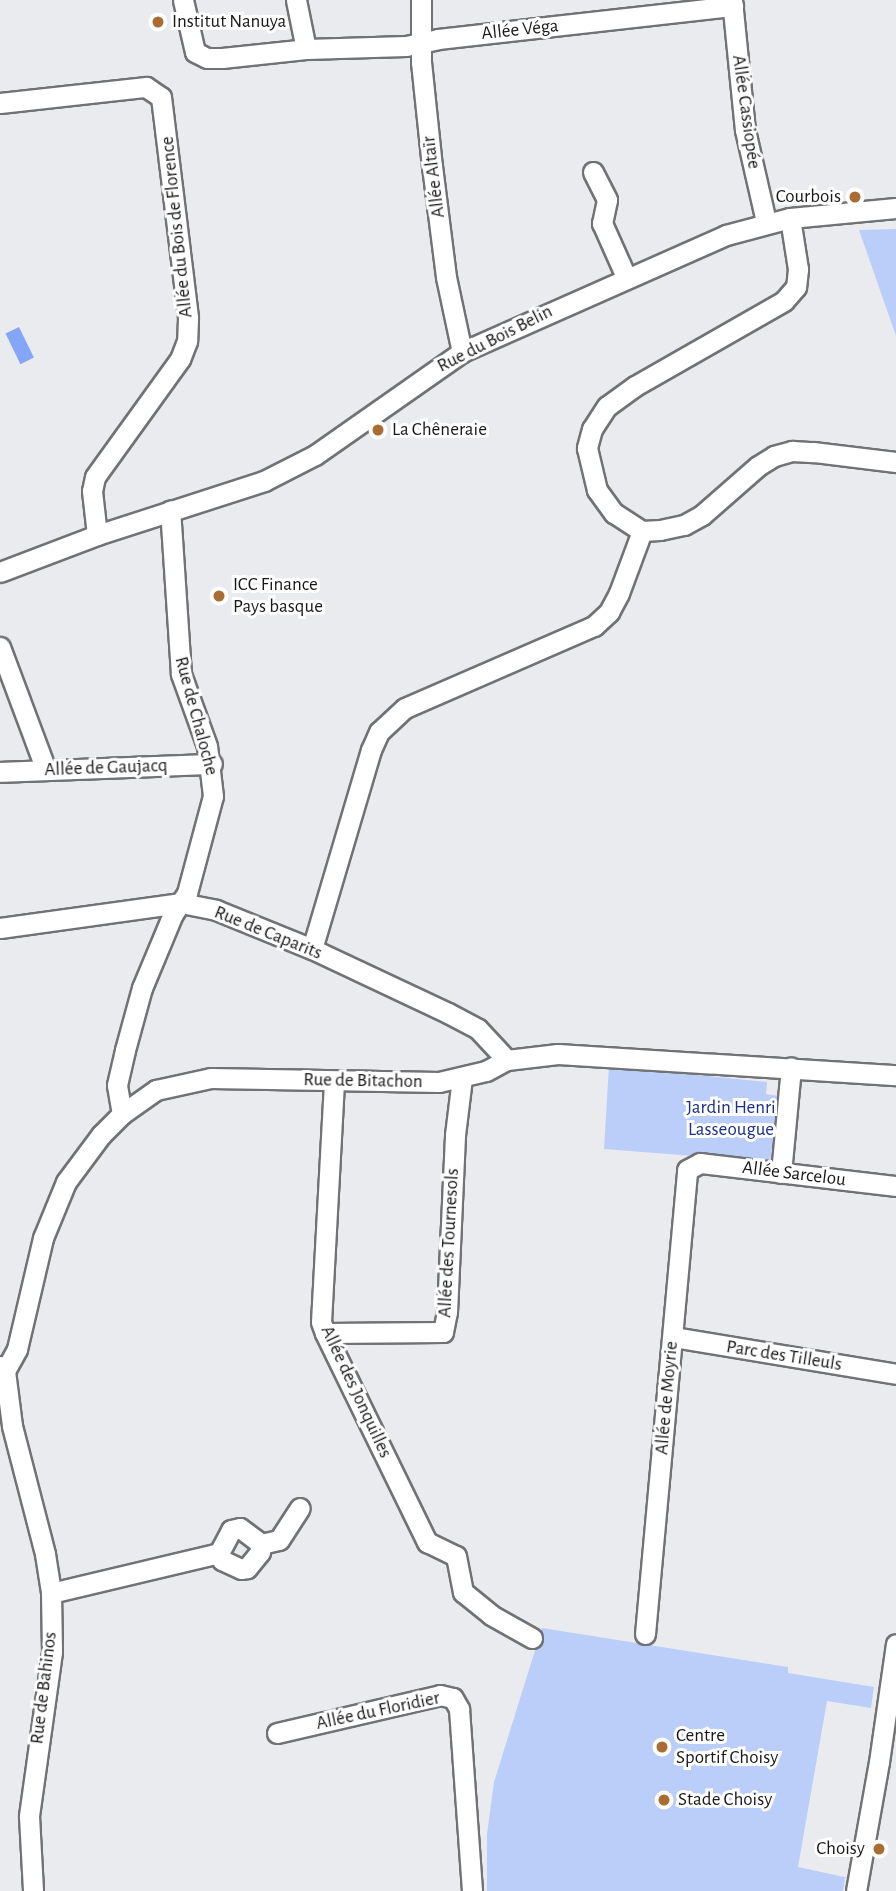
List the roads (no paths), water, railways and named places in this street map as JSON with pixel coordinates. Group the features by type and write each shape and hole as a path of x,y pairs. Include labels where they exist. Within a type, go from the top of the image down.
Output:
{"street":[{"name":"Allée Véga","path":"183,0 195,52 207,58 302,49 422,43 733,3"},
{"path":"296,0 302,49"},
{"name":"Allée Altaïr","path":"421,0 421,62 434,180 446,276 462,352"},
{"name":"Allée Cassiopée","path":"733,3 745,130 766,222"},
{"name":"Allée du Bois de Florence","path":"0,103 146,87 161,97 188,317 187,341 180,359 95,477 92,491 97,535"},
{"path":"593,172 607,200 602,223 626,277"},
{"name":"Rue du Bois Belin","path":"0,572 97,535 264,481 316,454 462,352 626,277 726,235 766,222 790,218 896,208"},
{"path":"790,218 798,269 796,286 784,301 635,386 607,406 592,429 587,448 597,490 614,513 642,531 684,525 702,515 758,466 792,451 896,462"},
{"name":"Rue de Chaloche","path":"122,1114 117,1085 142,988 173,914 181,904 214,796 212,764 181,674 170,510"},
{"path":"312,949 371,750 379,732 405,708 594,626 609,612 619,593 642,531"},
{"path":"0,647 46,770"},
{"name":"Allée de Gaujacq","path":"0,772 212,764"},
{"name":"Rue de Caparits","path":"0,928 181,904 216,910 312,949 478,1029 508,1060"},
{"name":"Rue de Bitachon","path":"2,1368 17,1349 43,1238 66,1182 101,1135 122,1114 156,1090 211,1078 420,1083 462,1079 508,1060 558,1054 896,1075"},
{"path":"780,1173 791,1067"},
{"name":"Allée des Tournesols","path":"325,1333 443,1332 447,1312 455,1135 462,1079"},
{"name":"Allée des Jonquilles","path":"334,1082 321,1322 427,1542 456,1556 463,1592 491,1615 532,1639"},
{"name":"Allée Sarcelou","path":"692,1165 699,1163 896,1186"},
{"name":"Allée de Moyrie","path":"645,1634 687,1171 692,1165"},
{"name":"Parc des Tilleuls","path":"673,1337 896,1374"},
{"name":"Rue de Bahinos","path":"2,1368 12,1426 45,1554 51,1593 52,1652 29,1815 33,1891"},
{"path":"51,1593 219,1553 231,1530 240,1528 261,1544 279,1540 300,1508"},
{"path":"219,1553 222,1560 241,1569 254,1560 261,1544"},
{"path":"856,1891 894,1681 896,1644"},
{"name":"Allée du Floridier","path":"276,1733 440,1695 453,1698 459,1709 472,1891"}],"water":[{"path":"19,327 34,358 20,364 6,334"}],"place":[{"name":"Institut Nanuya","path":"158,22"},
{"name":"Courbois","path":"855,197"},
{"name":"La Chêneraie","path":"378,430"},
{"name":"ICC Finance Pays basque","path":"219,596"},
{"name":"Centre Sportif Choisy","path":"662,1747"},
{"name":"Stade Choisy","path":"664,1800"},
{"name":"Choisy","path":"879,1849"}],"park label":[{"name":"Jardin Henri Lasseougue","path":"731,1119"}]}
